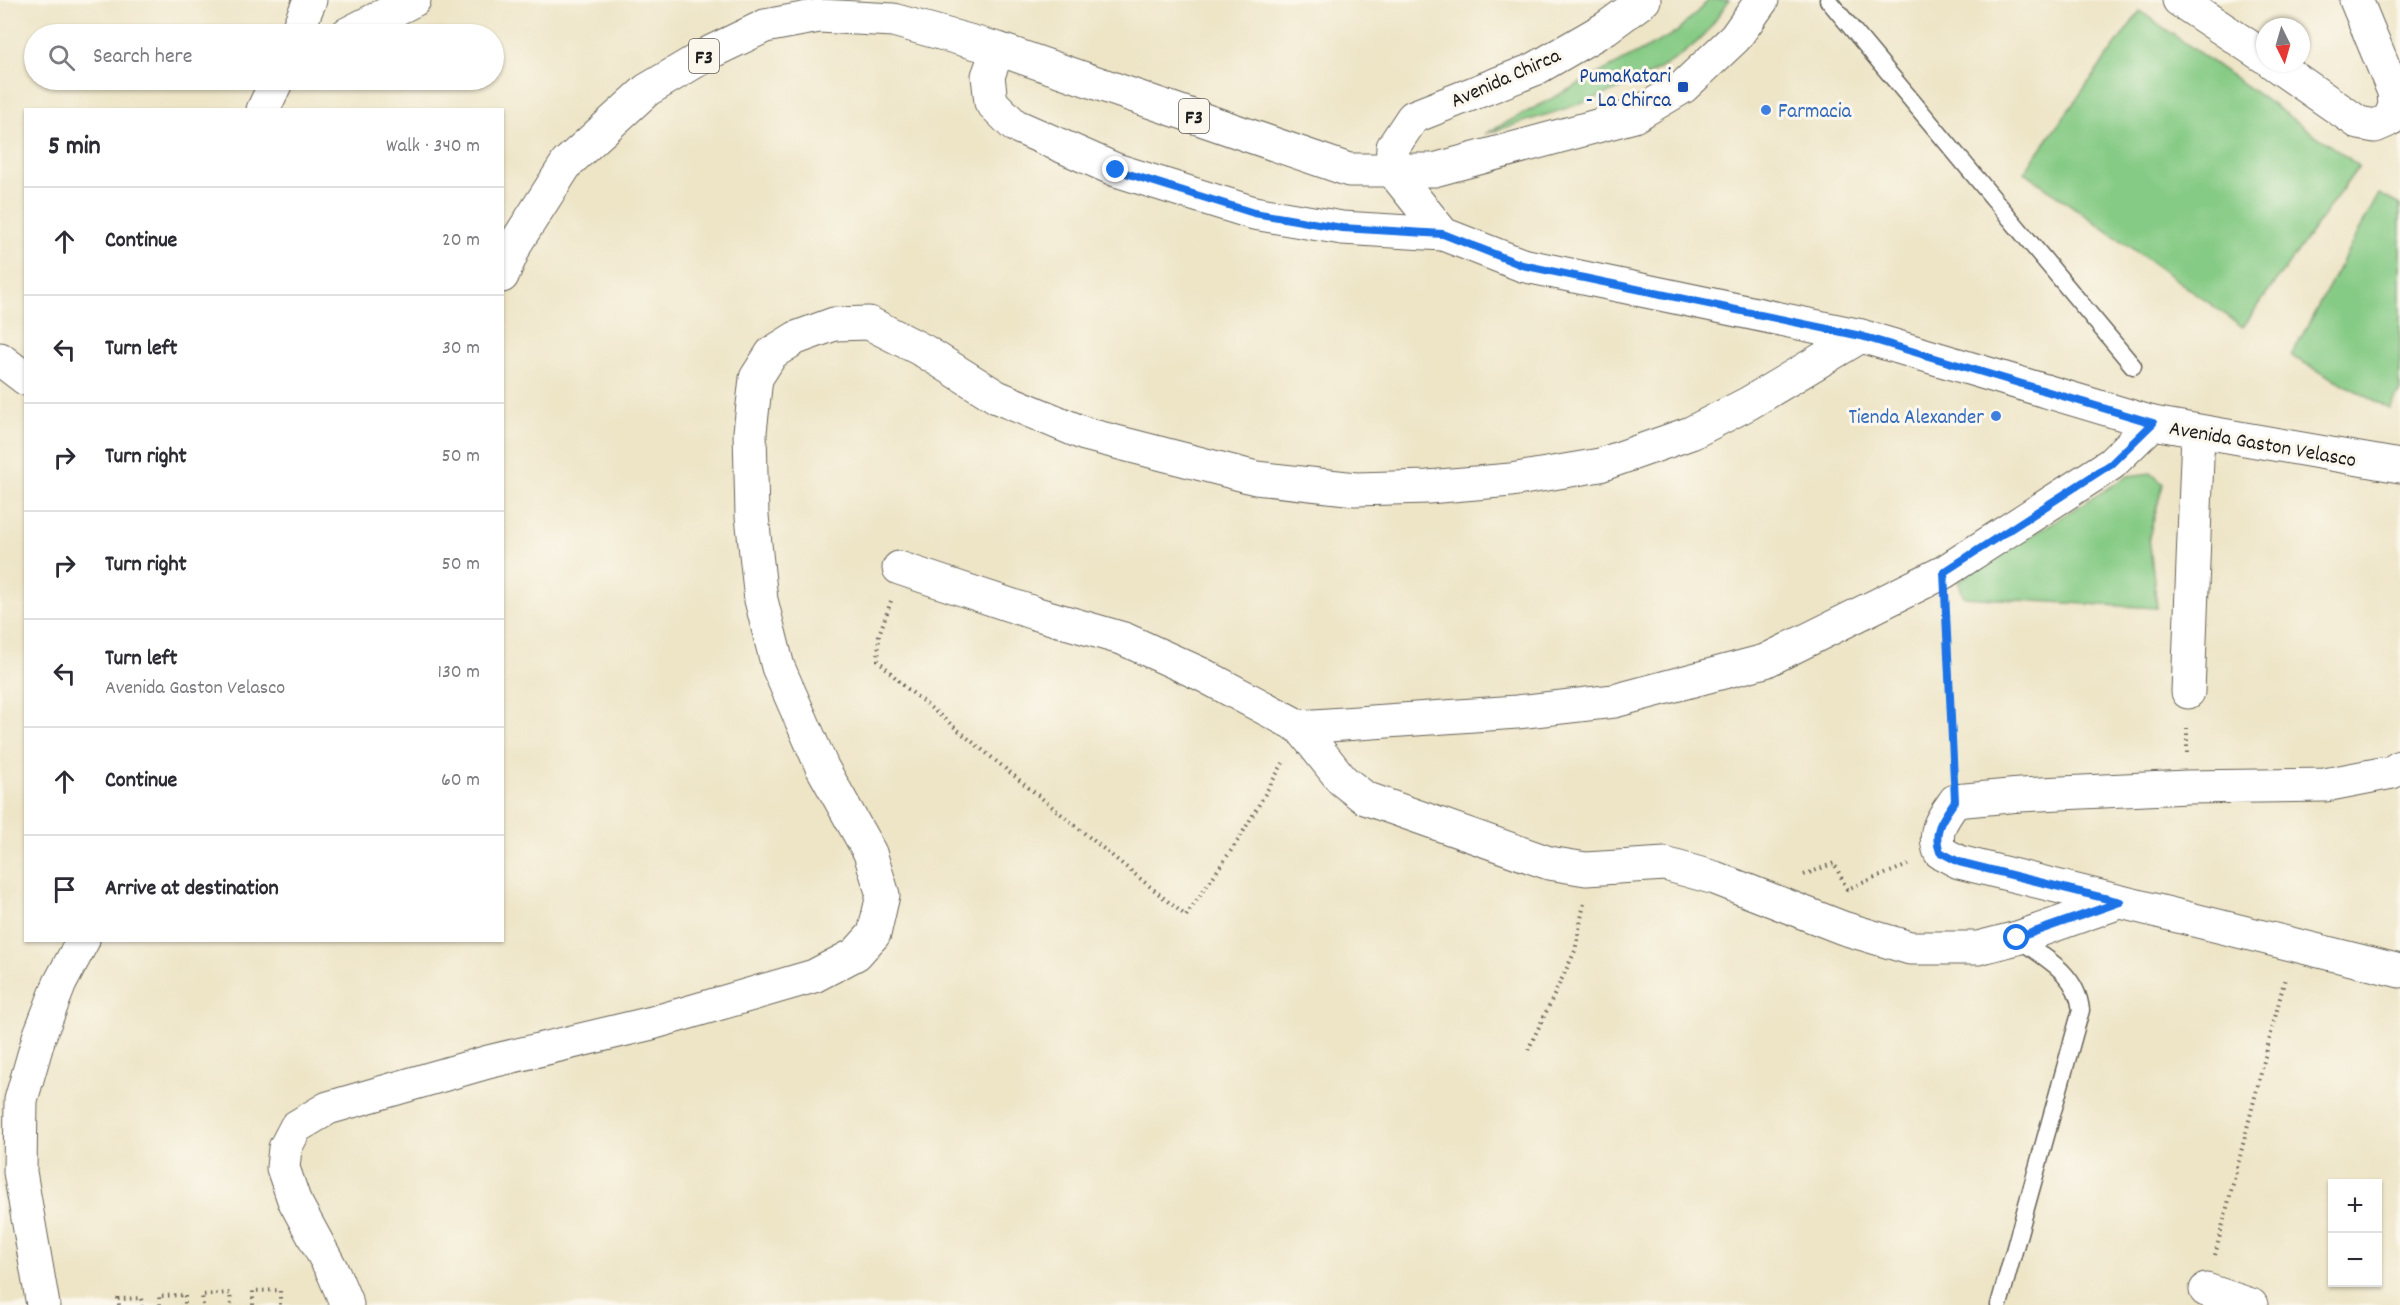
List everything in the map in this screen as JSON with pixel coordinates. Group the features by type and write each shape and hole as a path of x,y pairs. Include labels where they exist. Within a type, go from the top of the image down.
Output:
{"main road":[{"path":"300,24 310,0"},
{"path":"367,24 414,0"},
{"name":"Avenida Chirca","path":"1392,170 1393,147 1413,117 1535,69 1606,28 1644,0"},
{"name":"F3","path":"504,271 517,241 567,163 647,90 711,52 765,26 819,16 893,20 998,49 1349,170 1434,170 1634,116 1683,87 1734,38 1762,0"},
{"path":"2179,0 2253,48"},
{"path":"2224,0 2253,48"},
{"path":"2285,72 2344,115 2359,123 2375,126 2390,120 2396,106 2394,92 2356,0"},
{"path":"998,49 988,76 991,102 1014,125 1116,170 1254,213 1342,228 1443,234"},
{"path":"264,108 272,90"},
{"path":"1392,170 1443,234"},
{"name":"Avenida Gaston Velasco","path":"1443,234 1522,265 1861,336 2153,423 2400,466"},
{"path":"347,1305 334,1274 294,1200 283,1168 285,1149 296,1127 328,1108 348,1102 488,1062 652,1023 814,976 856,954 874,934 883,895 870,853 822,767 778,667 761,600 752,516 750,432 756,378 772,353 796,338 834,324 869,323 924,351 997,397 1085,434 1256,478 1356,489 1428,487 1511,480 1600,465 1691,434 1749,403 1861,336"},
{"path":"0,359 24,377"},
{"path":"1300,726 1517,712 1614,701 1764,661 1944,572 2111,464 2153,423"},
{"path":"2188,692 2198,432"},
{"path":"899,568 1034,614 1124,639 1203,675 1300,726 1342,780 1365,798 1549,863 1586,869 1665,864 1715,878 1843,928 1910,948 1978,948 2017,938 2120,902"},
{"path":"2400,767 2392,772 2325,785 2187,787 2020,795 1955,801 1936,831 1936,842 1940,852 1959,862 2400,971"},
{"path":"44,1305 20,1172 21,1100 39,1037 60,983 83,942"},
{"path":"2206,1290 2251,1305"}],"lane":[{"path":"1828,0 2133,366"},
{"path":"1999,1305 2081,1010 2080,998 2075,985 2058,967 2017,938"}],"path":[{"path":"899,568 893,597 879,634 878,660 913,693 1186,916 1239,839 1286,758 1300,726"},
{"path":"1944,572 1955,801"},
{"path":"2187,787 2188,692"},
{"path":"1754,894 1834,863 1847,889 1940,852"},
{"path":"1528,1050 1575,951 1582,917 1586,869"},
{"path":"2206,1290 2293,945"},
{"path":"253,1305 253,1291 280,1290 280,1305"},
{"path":"202,1305 202,1295 230,1293 231,1305"},
{"path":"160,1305 159,1296 185,1295 185,1305"},
{"path":"119,1305 118,1299 141,1298 142,1305"}],"green space":[{"path":"1709,0 1729,0 1705,34 1684,53 1659,70 1602,96 1485,134 1677,32"},
{"path":"2140,11 2359,166 2243,327 2024,172"},
{"path":"2379,194 2400,205 2400,390 2390,409 2291,356"},
{"path":"2151,473 2163,484 2149,537 2157,608 1964,597 1958,581 2128,476"}],"place":[{"name":"PumaKatari - La Chirca","path":"1683,87"},
{"name":"Farmacia","path":"1766,110"},
{"name":"Tienda Alexander","path":"1996,416"}],"route":[{"path":"1116,170 1254,213 1342,228 1443,234 1522,265 1861,336 2153,423 2111,464 1944,572 1955,801 1936,831 1936,842 1940,852 1959,862 2120,902 2017,938"}]}
